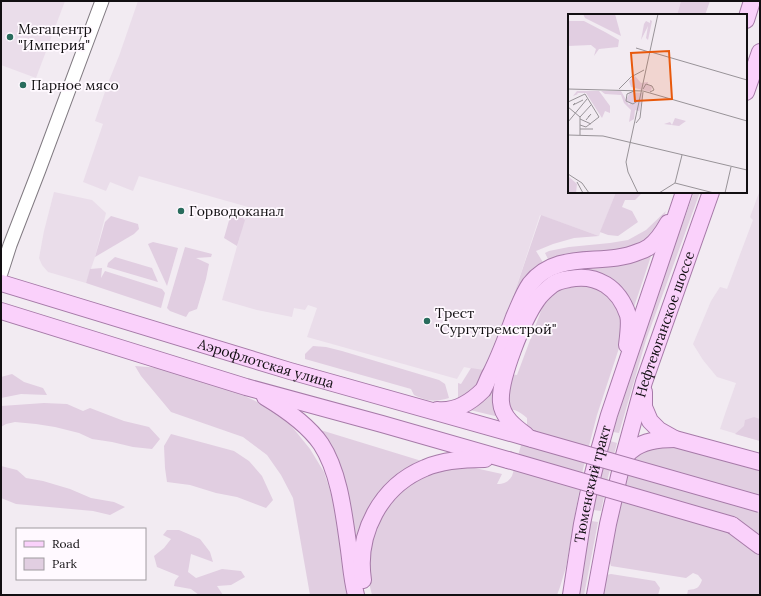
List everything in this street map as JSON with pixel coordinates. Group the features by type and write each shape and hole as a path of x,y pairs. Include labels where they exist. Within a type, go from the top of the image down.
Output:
{"main road":[{"path":"747,17 752,1"},
{"path":"747,89 760,52"},
{"name":"Нефтеюганское шоссе","path":"623,459 644,382 711,193"},
{"path":"416,406 441,410 453,409 467,403 483,389 496,363 522,296 530,283 543,272 558,265 575,261 632,255 648,248 662,234 683,195"},
{"name":"Нефтеюганское шоссе","path":"622,376 683,195"},
{"path":"516,431 504,413 501,403 506,369 520,334 537,300 542,293 554,284 563,280 585,277 601,282 621,299 628,316 628,339 622,376"},
{"name":"Аэрофлотская улица","path":"1,283 276,366 416,406 516,431 532,439 760,504"},
{"name":"Аэрофлотская улица","path":"1,311 246,386 508,460"},
{"name":"Тюменский тракт","path":"571,595 585,510 596,461 622,376"},
{"path":"644,382 644,407 650,421 660,430 675,438 760,462"},
{"path":"246,386 279,405 306,427 321,444 330,461 340,493 356,595"},
{"path":"623,459 633,449 646,443 675,438"},
{"path":"366,595 361,563 363,542 377,510 388,494 411,474 438,463 471,459 508,460 760,533"},
{"name":"Тюменский тракт","path":"596,591 608,524 623,459"},
{"path":"732,525 760,546"},
{"path":"564,595 575,570"}],"street":[{"path":"1,273 10,245 102,1"}],"shaded area":[{"name":"Мегацентр \"Империя\"","path":"1,1 65,1 36,78 1,65"},
{"path":"138,1 681,1 677,14 568,14 568,193 616,193 599,236 540,215 514,294 483,371 464,367 457,379 307,337 317,308 308,305 305,310 294,308 292,317 257,310 222,300 248,207 139,176 133,191 110,182 106,191 83,182 103,124 95,121"},
{"path":"760,190 760,441 720,429 736,383 717,377 703,360 693,344 711,301 720,287 727,289 753,220 750,217"},
{"path":"54,192 92,200 106,213 95,257 86,283 48,272 42,265 39,258"}],"green space":[{"path":"681,1 710,1 705,14 677,14"},
{"path":"616,193 641,193 635,200 625,200 622,207 632,211 638,222 618,236 600,232"},
{"path":"694,193 700,193 646,340 619,433 613,432 641,339"},
{"path":"232,210 238,212 245,220 237,246 224,238"},
{"path":"666,211 659,227 642,245 624,250 549,261 545,253 569,247 628,240 646,230"},
{"path":"541,215 599,236 574,238 536,251 544,264 520,291 514,294"},
{"path":"111,216 138,224 139,229 134,234 95,257 105,222"},
{"path":"153,242 178,248 167,286 148,244"},
{"path":"185,247 212,254 211,257 196,258 209,264 197,309 189,312 186,317 170,311 167,308"},
{"path":"653,250 633,310 596,275 528,299 551,273"},
{"path":"115,257 152,268 158,282 107,267 108,263"},
{"path":"102,268 101,278 105,271 162,289 165,293 161,308 86,283 90,269"},
{"path":"569,285 593,286 612,298 622,319 620,345 597,415 583,469 566,567 557,595 372,595 368,579 371,537 390,501 418,478 437,471 453,468 475,468 502,474 497,484 506,482 512,476 527,425 527,418 511,409 499,410 495,416 470,410 458,400 458,383 461,384 471,368 517,375 544,303 555,292"},
{"path":"313,346 326,347 342,351 439,380 445,384 449,398 435,401 424,399 414,395 411,389 305,359 305,354"},
{"path":"135,366 160,368 238,393 266,406 289,423 310,449 324,472 333,500 339,534 344,579 348,595 310,595 293,498 281,475 267,455 243,437 171,412 141,376"},
{"path":"12,374 24,382 43,388 47,395 21,394 1,398 1,377"},
{"path":"44,403 67,404 83,411 90,408 124,421 149,427 160,439 152,449 92,439 79,433 36,424 15,422 1,427 1,406"},
{"path":"754,417 760,419 760,441 735,434 744,426 745,420"},
{"path":"314,428 425,462 396,479 356,564"},
{"path":"171,434 234,451 249,461 262,476 273,500 266,508 237,497 216,493 190,485 167,482 164,446"},
{"path":"610,441 617,443 601,511 593,510"},
{"path":"672,446 760,471 760,595 687,595 688,590 696,589 700,585 702,580 698,575 693,573 686,578 611,566 609,560 624,487 628,470 633,459 649,447"},
{"path":"1,466 17,470 26,478 43,481 70,489 91,498 114,502 125,507 110,515 93,511 16,504 1,498"},
{"path":"591,521 598,522 584,595 579,595"},
{"path":"167,530 179,530 200,539 210,552 213,562 191,554 188,572 196,578 222,569 241,571 245,577 231,585 217,586 223,595 199,595 191,589 174,586 175,581 179,576 157,567 154,556 164,548 171,539 163,535"},
{"path":"611,574 655,581 660,588 658,595 601,595 606,575"}],"place":[{"name":"Мегацентр \"Империя\"","path":"10,37"},
{"name":"Парное мясо","path":"23,85"},
{"name":"Горводоканал","path":"181,211"},
{"name":"Трест \"Сургутремстрой\"","path":"427,321"}]}
